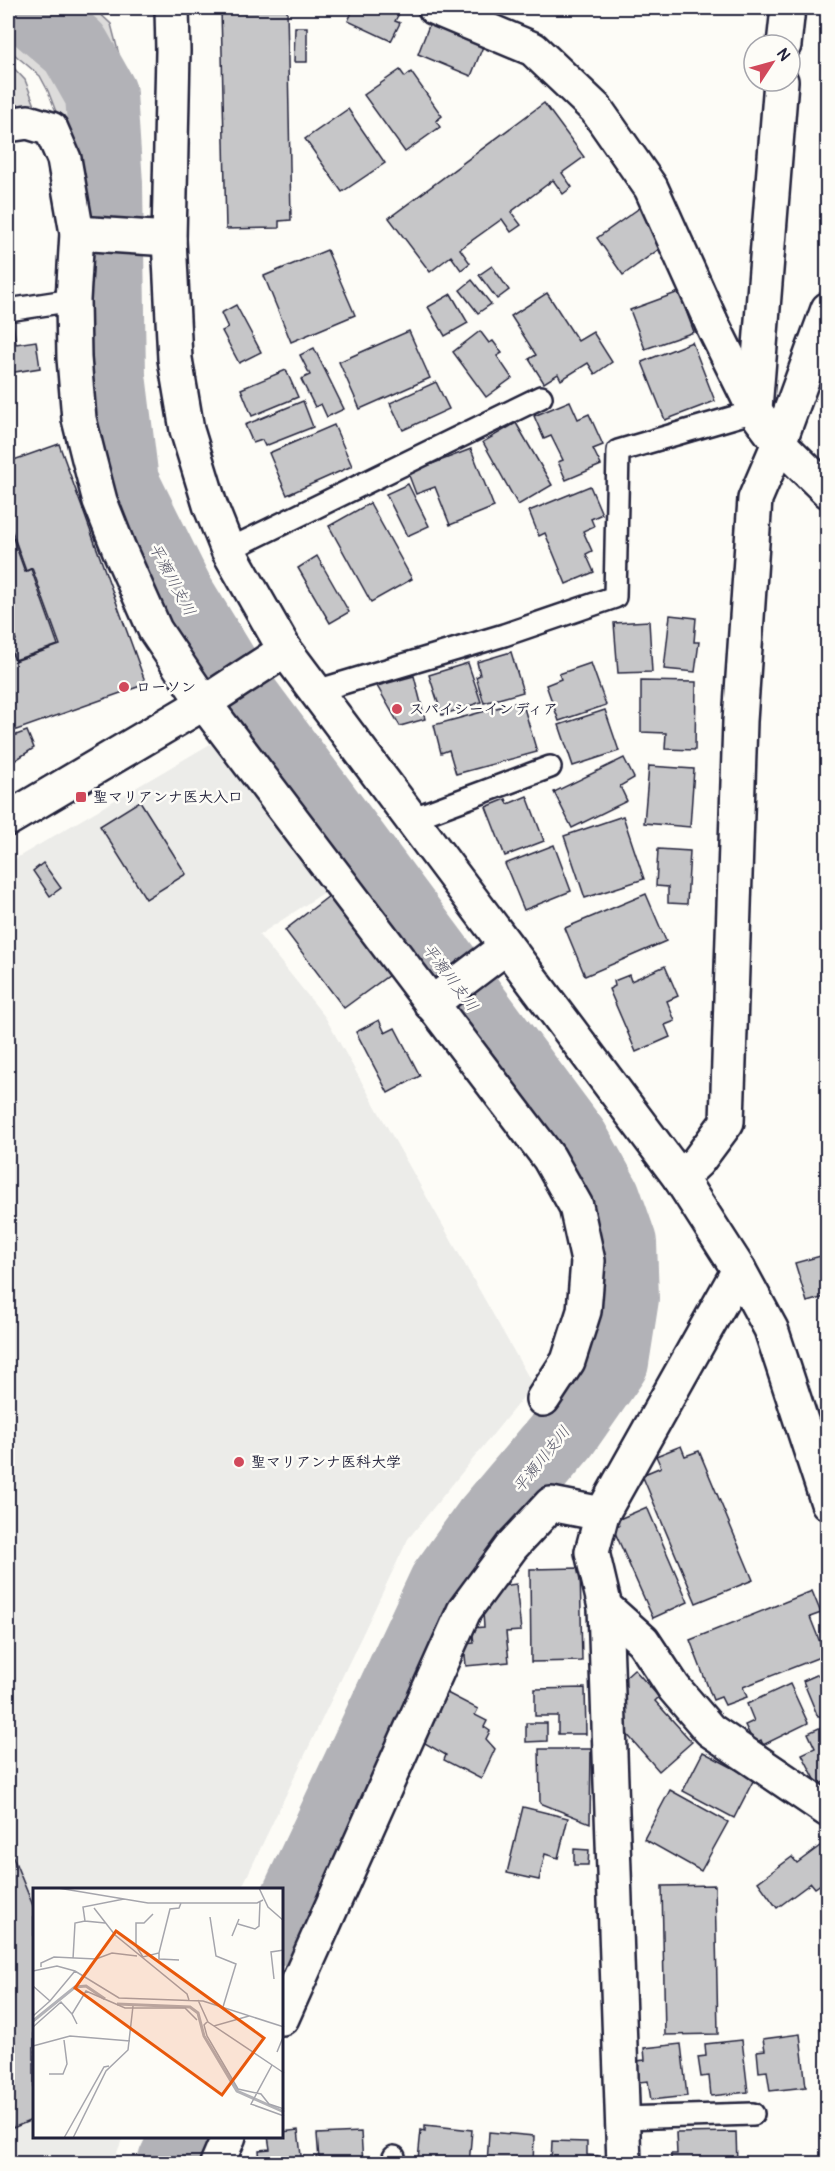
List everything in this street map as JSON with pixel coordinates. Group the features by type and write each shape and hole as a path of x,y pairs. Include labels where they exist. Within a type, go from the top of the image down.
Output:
{"street":[{"path":"172,8 169,239 175,358 188,430 210,505 228,550 285,650 680,1178 739,1270 771,1329 828,1503"},
{"path":"435,8 533,49 596,109 651,188 713,326 755,411 779,443 828,490"},
{"path":"785,33 788,8"},
{"path":"755,411 780,93"},
{"path":"8,125 28,122 51,129 64,159 84,233 73,300 79,419 100,501 155,630 212,697 437,999 549,1158 576,1206 588,1261 584,1311 568,1361 543,1399"},
{"path":"84,233 169,239"},
{"path":"680,1178 698,1161 727,1122 740,721 754,499 779,443 828,309"},
{"path":"8,819 212,697 285,650"},
{"path":"437,999 506,946"},
{"path":"624,2163 605,1607 592,1552 602,1514 739,1270"},
{"path":"284,2014 464,1611 512,1546 551,1504 602,1514"},
{"path":"605,1607 643,1641 674,1688 710,1730 828,1810"},
{"path":"217,2163 228,2138"}],"lane":[{"path":"8,310 73,300"},
{"path":"228,550 541,397"},
{"path":"316,692 504,635 615,597 618,451 755,411"},
{"path":"411,819 550,767"},
{"path":"622,2118 753,2114"}],"shaded area":[{"path":"8,8 48,38 87,76 95,102 97,178 94,210 48,91 40,76 8,49"},
{"path":"45,8 94,8 111,24 124,74 121,142 114,138 100,62 65,24"},
{"path":"8,62 25,80 38,113 8,113"},
{"name":"聖マリアンナ医科大学","path":"217,740 328,890 259,935 325,1017 533,1385 408,1539 241,1888 33,1888 33,2138 123,2138 113,2163 8,2163 8,863"}],"building":[{"path":"221,8 287,8 291,220 279,221 279,228 226,229"},
{"path":"354,8 402,8 395,21 400,23 391,41 348,21"},
{"path":"430,23 484,44 471,76 418,54"},
{"path":"295,27 307,27 307,62 294,62"},
{"path":"400,70 405,77 411,72 442,116 436,121 440,127 405,152 364,95"},
{"path":"544,103 584,157 562,173 572,187 563,194 553,180 511,212 521,225 511,232 502,219 460,249 470,263 461,270 451,256 430,272 389,218"},
{"path":"348,109 385,163 342,192 305,139"},
{"path":"641,207 656,227 651,231 662,247 623,275 597,238"},
{"path":"327,250 355,315 291,342 264,276"},
{"path":"492,266 509,290 497,299 479,275"},
{"path":"472,280 491,304 478,313 460,290"},
{"path":"679,292 694,332 645,349 630,310"},
{"path":"547,293 578,341 593,332 612,362 595,374 588,363 561,380 558,374 544,383 529,359 536,355 511,316"},
{"path":"451,294 468,323 445,336 428,307"},
{"path":"236,305 261,352 239,363 222,331 228,328 221,313"},
{"path":"8,323 13,323 16,344 36,341 40,368 8,373"},
{"path":"409,331 430,378 360,409 339,362"},
{"path":"480,331 489,343 493,341 502,353 497,356 512,378 486,397 453,352"},
{"path":"692,342 715,401 665,420 642,362"},
{"path":"314,348 344,409 327,417 321,404 315,407 301,379 310,375 300,355"},
{"path":"286,370 298,397 252,416 241,389"},
{"path":"436,382 449,409 403,430 390,403"},
{"path":"303,401 313,427 265,446 262,440 253,443 245,425"},
{"path":"570,401 578,419 589,414 603,445 593,449 601,465 566,480 558,462 563,460 551,436 544,439 534,416"},
{"path":"516,423 552,485 518,505 483,442"},
{"path":"334,425 352,466 287,495 269,453"},
{"path":"59,444 146,684 8,733 8,642 15,661 60,645 32,568 26,571 8,520 8,462"},
{"path":"471,449 494,507 450,525 435,487 416,494 408,473"},
{"path":"408,484 429,526 407,536 386,494"},
{"path":"590,486 602,514 591,519 594,526 583,531 592,551 586,554 594,572 566,584 545,533 539,536 529,511"},
{"path":"370,503 412,579 371,602 329,526"},
{"path":"13,538 25,572 31,569 58,645 15,660 9,643 16,640 8,616 8,540"},
{"path":"317,556 349,612 330,623 298,568"},
{"path":"670,615 696,618 694,642 699,642 695,672 664,669"},
{"path":"8,619 15,640 8,642"},
{"path":"649,621 652,672 618,673 614,623"},
{"path":"511,652 523,692 484,703 476,677 480,675 477,662"},
{"path":"468,663 481,702 442,715 429,675"},
{"path":"591,663 606,705 559,721 546,685 561,679 559,674"},
{"path":"414,676 425,719 400,726 377,686"},
{"path":"641,681 696,682 695,750 665,749 666,733 641,732"},
{"path":"522,701 537,752 456,774 449,750 441,753 434,725"},
{"path":"605,710 619,751 573,766 559,725"},
{"path":"27,731 34,748 8,765 8,738"},
{"path":"624,758 634,778 620,786 627,801 572,828 554,792"},
{"path":"649,766 694,769 690,827 644,823"},
{"path":"527,796 544,841 505,856 486,807 506,799 508,804"},
{"path":"140,801 186,874 146,899 100,826"},
{"path":"623,816 644,879 585,898 564,836"},
{"path":"554,845 571,891 524,910 505,864"},
{"path":"658,849 690,851 687,904 668,903 668,887 656,886"},
{"path":"43,863 61,888 50,896 33,871"},
{"path":"646,894 666,941 585,976 565,928"},
{"path":"329,896 389,975 344,1008 285,930"},
{"path":"665,966 678,996 667,1001 675,1021 665,1025 670,1037 636,1052 609,989 615,986 614,981 629,975 631,981"},
{"path":"379,1020 385,1033 395,1028 420,1076 388,1093 356,1032"},
{"path":"828,1254 828,1296 807,1302 795,1263"},
{"path":"681,1446 685,1456 699,1451 753,1580 696,1603 642,1475 661,1467 656,1456"},
{"path":"647,1507 688,1602 653,1618 613,1528 619,1526 617,1520"},
{"path":"580,1568 582,1661 531,1662 530,1569"},
{"path":"516,1584 521,1631 506,1632 509,1662 466,1666 464,1644 474,1643 472,1628 484,1627 483,1613 502,1586"},
{"path":"812,1591 821,1613 810,1617 825,1655 743,1687 747,1697 725,1705 721,1697 713,1700 690,1640"},
{"path":"634,1669 659,1697 655,1701 692,1742 659,1771 625,1732 624,1678"},
{"path":"828,1670 828,1713 818,1717 803,1681"},
{"path":"790,1684 808,1723 763,1745 761,1740 754,1743 745,1725 754,1721 747,1704"},
{"path":"585,1688 586,1734 558,1734 558,1716 535,1716 535,1689"},
{"path":"447,1693 478,1709 475,1715 487,1721 484,1727 490,1731 486,1739 495,1749 481,1779 444,1760 446,1755 423,1742"},
{"path":"526,1723 547,1723 547,1741 526,1742"},
{"path":"828,1724 828,1780 818,1785 802,1754 815,1748 808,1733"},
{"path":"539,1749 591,1749 590,1823 540,1803"},
{"path":"703,1752 754,1779 734,1818 683,1791"},
{"path":"670,1790 728,1822 701,1871 644,1839"},
{"path":"523,1807 568,1818 558,1858 545,1854 539,1880 507,1873"},
{"path":"828,1840 828,1879 815,1888 811,1883 777,1908 758,1882 792,1857 797,1863"},
{"path":"8,1845 33,1906 33,2119 13,2128 8,2114"},
{"path":"574,1849 589,1850 588,1865 574,1865"},
{"path":"715,1885 718,2034 665,2035 662,1886"},
{"path":"800,2034 806,2087 770,2091 767,2071 759,2072 757,2051 765,2050 763,2039"},
{"path":"742,2040 748,2092 711,2096 709,2076 701,2077 698,2057 706,2056 705,2044"},
{"path":"681,2044 687,2096 651,2100 648,2081 639,2082 637,2061 645,2060 644,2048"},
{"path":"425,2125 472,2130 469,2164 424,2164 424,2161 418,2160 421,2130 425,2131"},
{"path":"298,2130 302,2164 260,2164 259,2150 270,2149 268,2138 284,2138 284,2132"},
{"path":"361,2132 363,2164 314,2164 314,2160 319,2160 317,2134"},
{"path":"489,2132 534,2136 533,2164 487,2164"},
{"path":"736,2132 737,2164 671,2164 671,2154 677,2154 676,2133"},
{"path":"552,2141 587,2142 587,2155 598,2156 598,2164 551,2164"}],"waterway":[{"name":"平瀬川支川","path":"28,8 75,48 101,94 107,184 110,376 123,482 179,595 232,682 574,1142 605,1197 621,1243 623,1298 613,1362 563,1434 488,1523 444,1584 284,1926"},
{"name":"平瀬川支川","path":"173,2164 185,2138"}],"place":[{"name":"ローソン","path":"124,687"},
{"name":"スパイシーインディア","path":"397,709"},
{"name":"聖マリアンナ医大入口","path":"81,797"},
{"name":"聖マリアンナ医科大学","path":"239,1462"}]}
